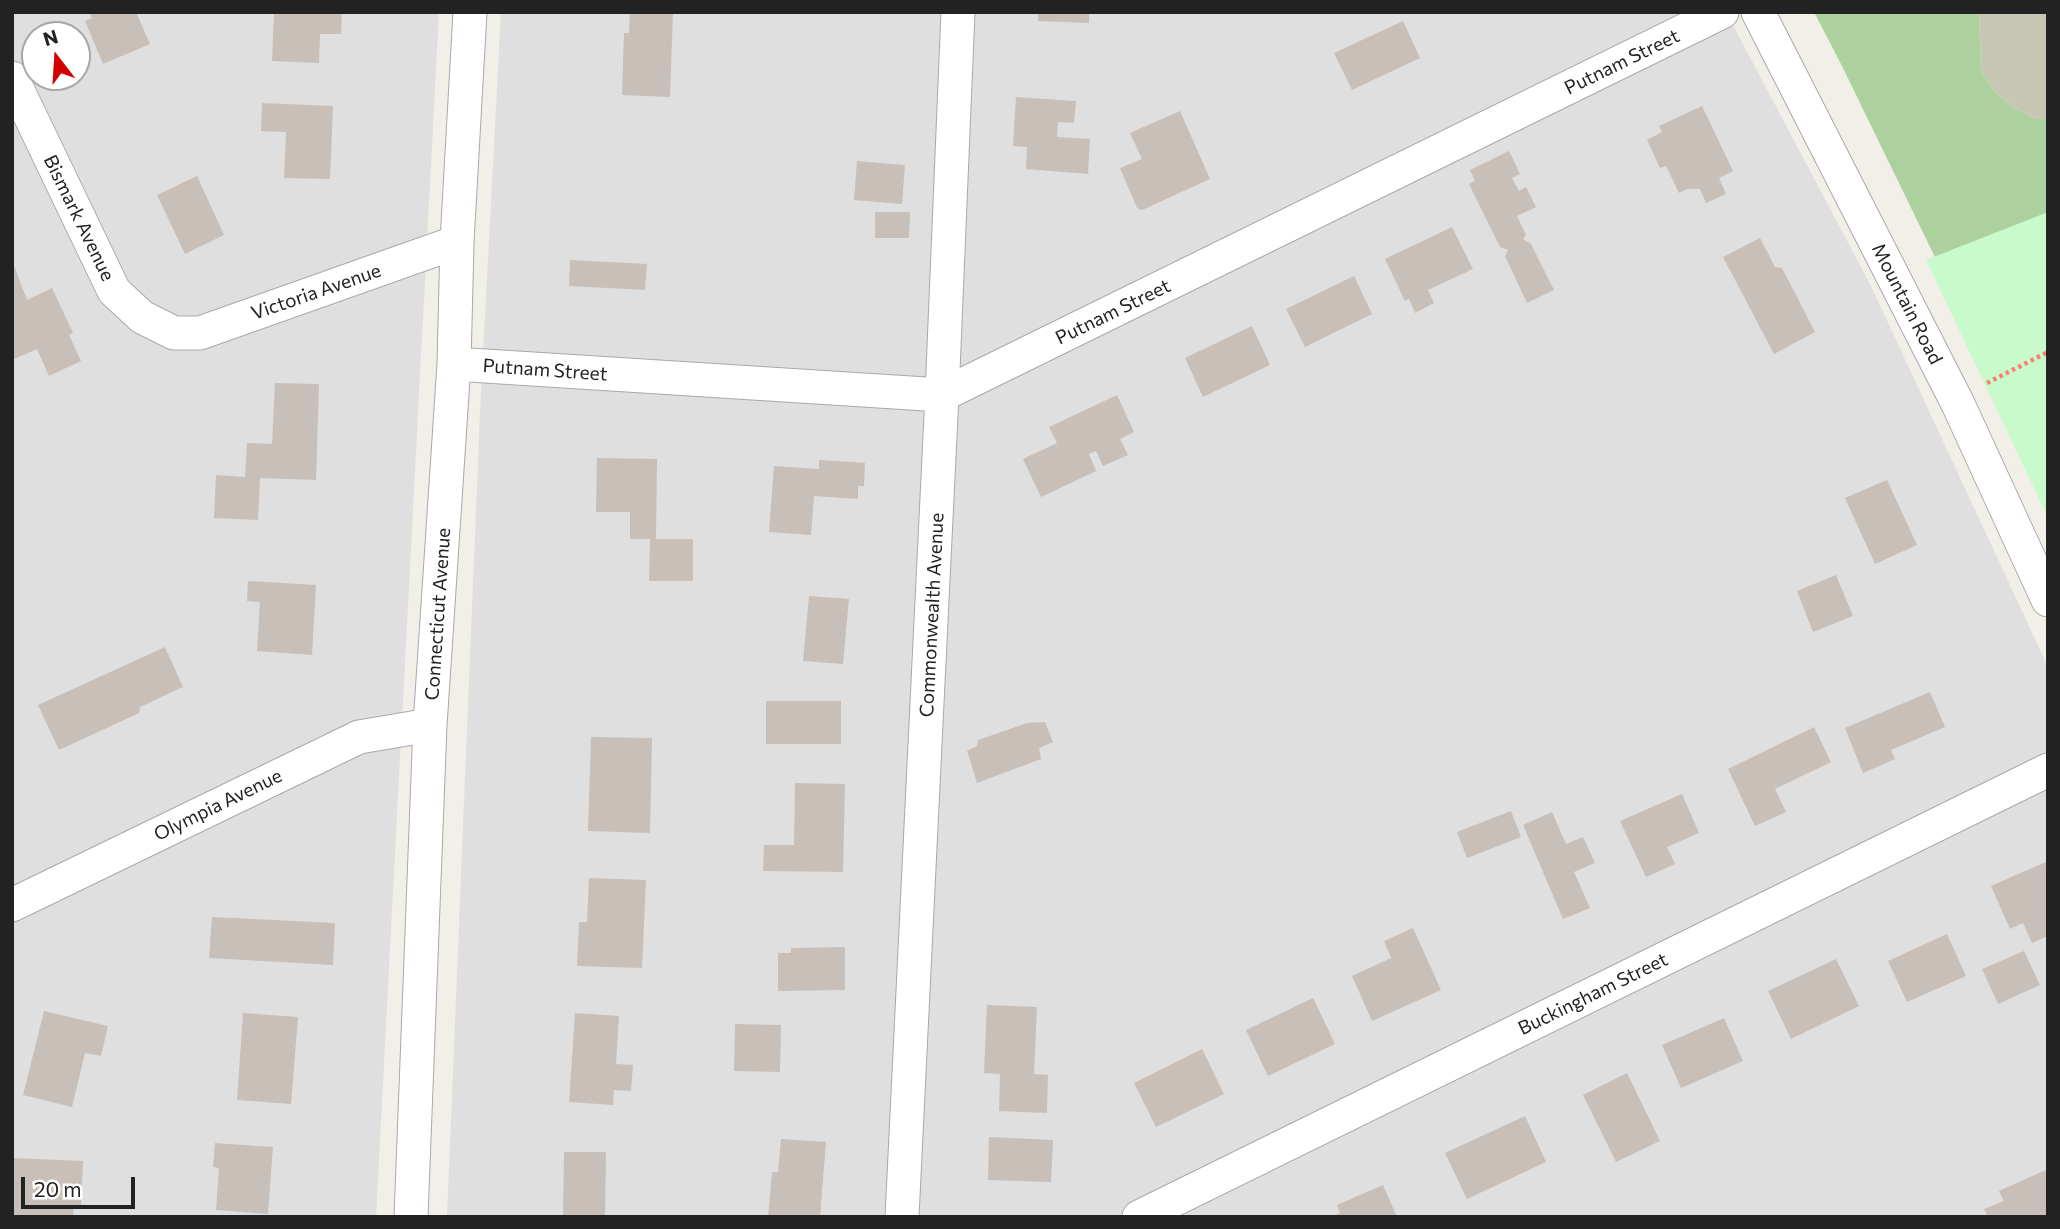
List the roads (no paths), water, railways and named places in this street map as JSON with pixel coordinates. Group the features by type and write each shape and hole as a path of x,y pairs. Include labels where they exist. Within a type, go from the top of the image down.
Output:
{"street":[{"name":"Connecticut Avenue","path":"411,1217 430,725 454,364 457,242 470,12"},
{"name":"Commonwealth Avenue","path":"902,1217 958,12"},
{"name":"Putnam Street","path":"454,364 942,395 1722,12"},
{"name":"Mountain Road","path":"1758,12 1958,404 2048,600"},
{"name":"Bismark Avenue","path":"12,78 114,291 142,317 174,333"},
{"name":"Victoria Avenue","path":"174,333 200,333 457,242"},
{"name":"Olympia Avenue","path":"12,905 359,737 430,725"},
{"name":"Buckingham Street","path":"1139,1217 2048,770"}]}
